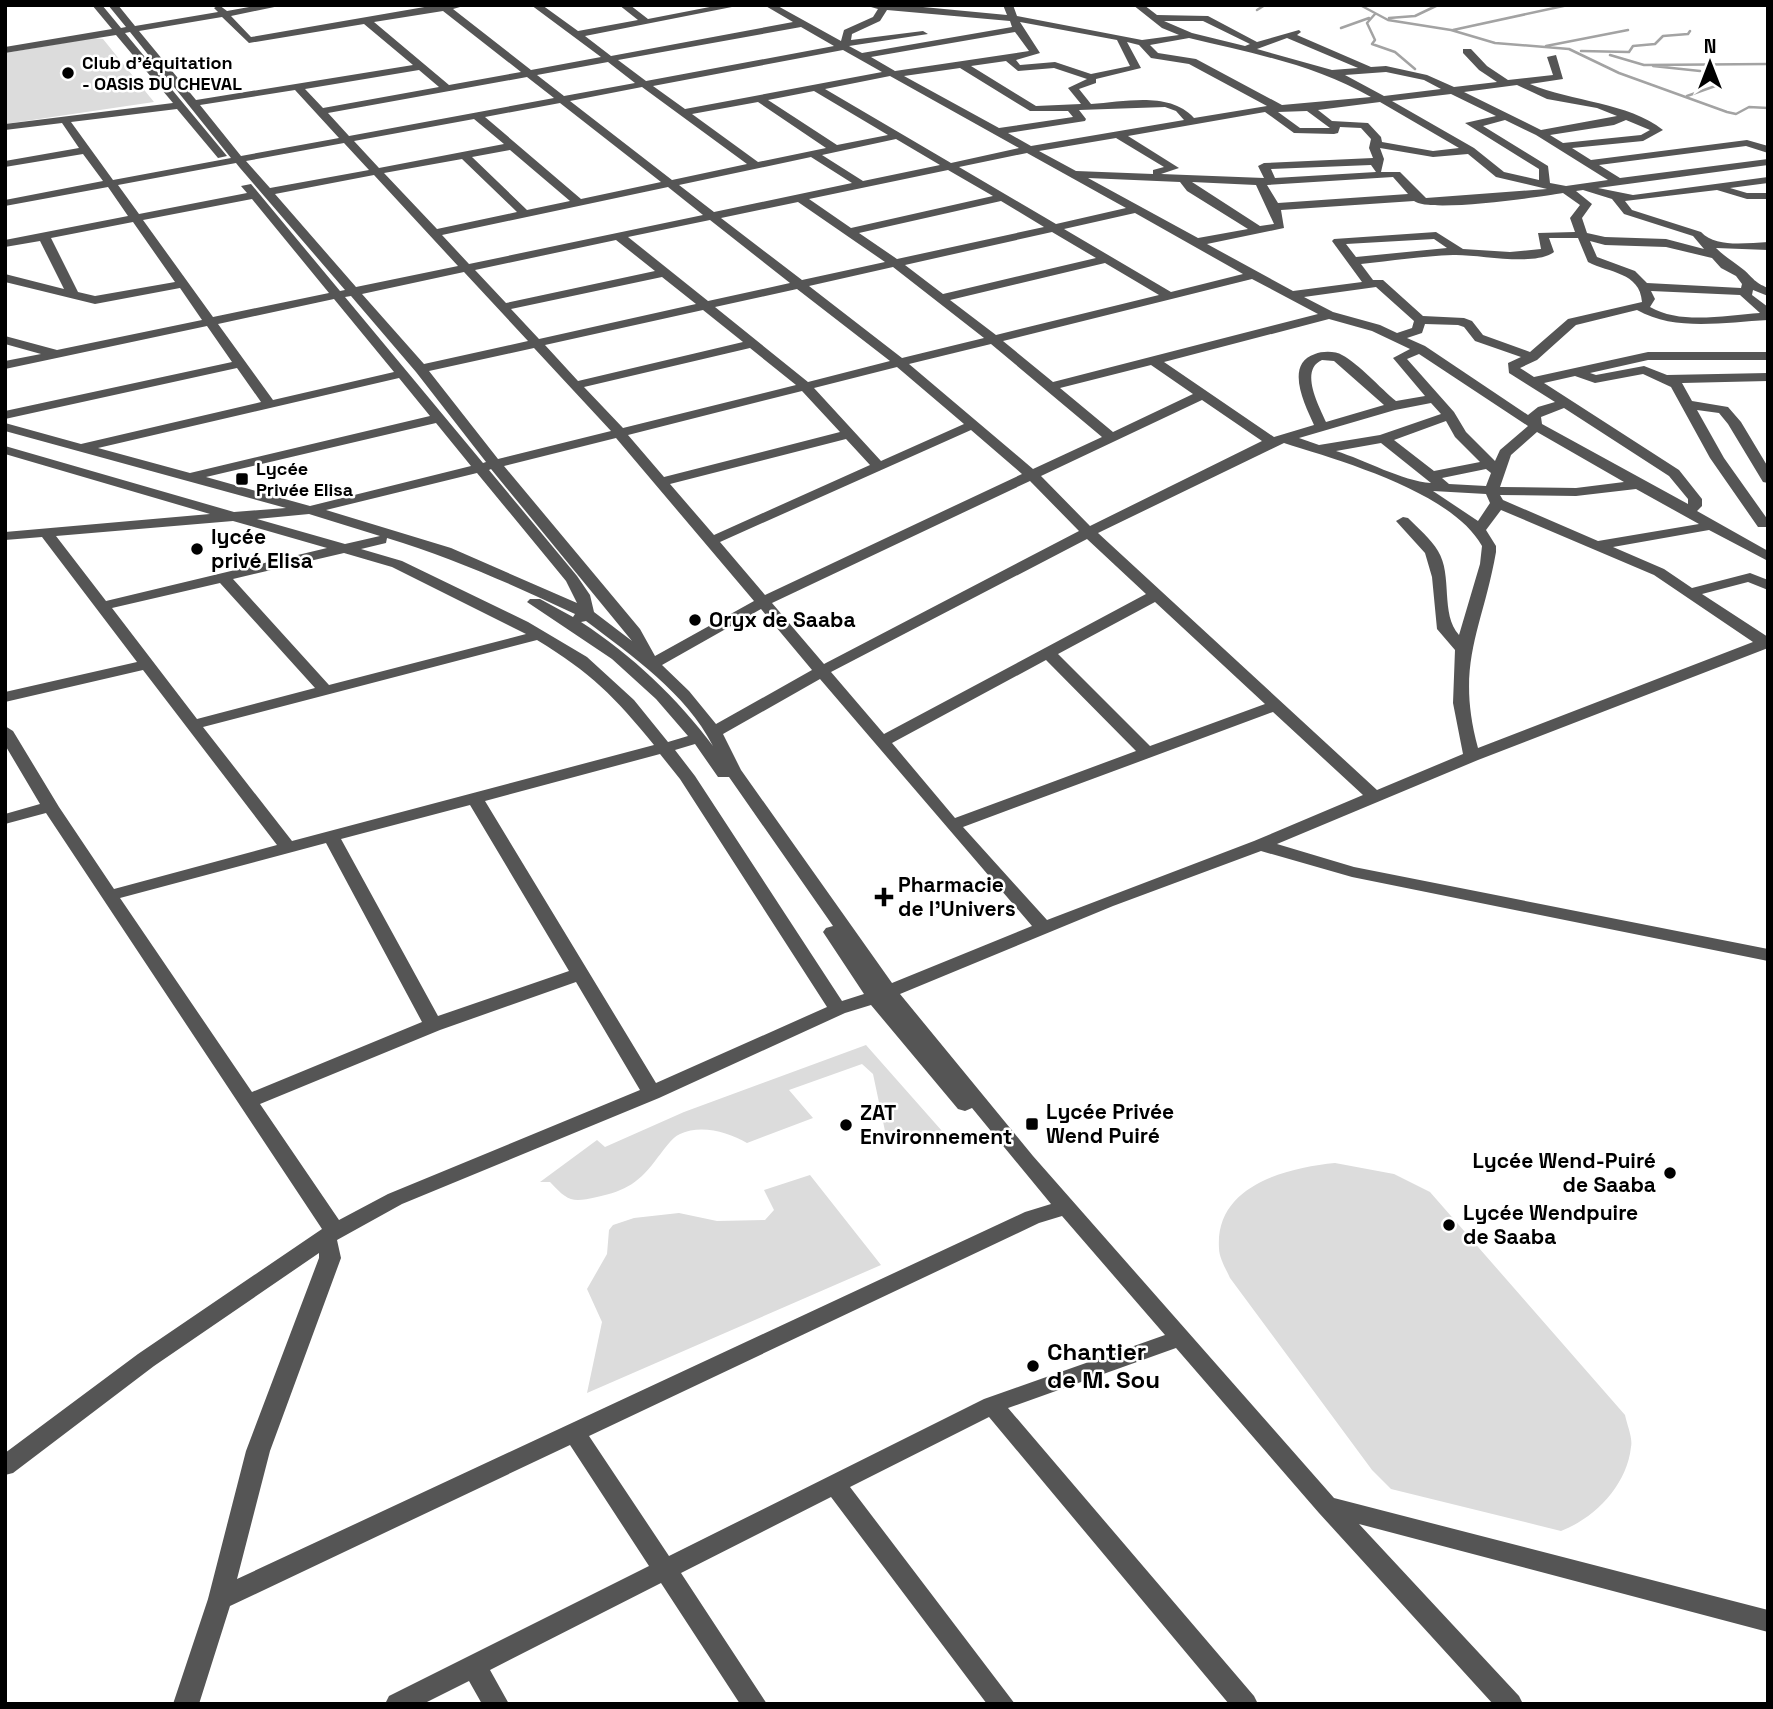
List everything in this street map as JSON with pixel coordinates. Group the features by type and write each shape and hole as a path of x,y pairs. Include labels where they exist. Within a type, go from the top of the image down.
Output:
{"street":[{"path":"97,5 181,105 421,369 495,464 635,632 652,664"},
{"path":"113,5 196,103 232,159"},
{"path":"217,5 249,40 461,5"},
{"path":"5,50 279,5"},
{"path":"538,7 552,5"},
{"path":"624,5 646,22"},
{"path":"574,35 737,5"},
{"path":"769,5 1001,131 1292,295 1329,314 1420,349 1536,426 1768,557"},
{"path":"869,5 913,8 1015,24"},
{"path":"683,113 892,73 1035,53 1015,24 1008,5"},
{"path":"1138,5 1165,26 1189,34 1253,47 1334,73 1436,129 1470,150 1500,174 1565,189 1586,204 1576,218 1592,259 1629,271 1644,287 1649,302 1641,307 1572,322 1532,357 1512,368 1674,473 1695,499 1695,506 1687,512"},
{"path":"840,45 847,38 846,32 877,19 884,6"},
{"path":"443,7 899,362 970,426 1033,476 1089,533 1376,798"},
{"path":"538,7 756,166"},
{"path":"5,203 840,45 968,28 961,15"},
{"path":"1155,18 1205,18 1253,47"},
{"path":"366,21 446,88"},
{"path":"861,56 1040,21 1142,43 1170,40 1189,34"},
{"path":"319,112 800,24"},
{"path":"1253,47 1292,33 1367,68"},
{"path":"1087,105 1073,89 1091,79 1136,68 1121,42 1126,39"},
{"path":"5,41 30,46"},
{"path":"1142,43 1155,56 1192,61 1273,109 1298,131 1336,131 1333,125 1309,108"},
{"path":"1467,51 1483,68 1507,84"},
{"path":"5,365 1116,133 1273,109 1309,108 1559,77 1552,57"},
{"path":"1008,58 1018,68 1055,65 1115,89 1138,129"},
{"path":"961,64 1034,109 1087,105 1173,105 1192,122"},
{"path":"196,103 420,67"},
{"path":"1334,73 1367,68 1411,74 1540,133 1616,180"},
{"path":"1520,83 1551,97 1586,101 1658,130 1643,138 1563,146"},
{"path":"815,87 1170,296"},
{"path":"299,88 618,431 952,825 1044,928"},
{"path":"759,98 835,149"},
{"path":"5,127 181,105"},
{"path":"1001,131 1081,119 1069,106"},
{"path":"476,115 579,202"},
{"path":"1436,129 1487,123 1504,116"},
{"path":"1540,133 1614,122 1628,116"},
{"path":"64,119 112,182 135,219 270,405"},
{"path":"1333,125 1361,123 1373,134 1377,144 1374,148 1379,159 1376,161"},
{"path":"1470,123 1544,168 1545,185"},
{"path":"1116,133 1173,169 1130,176"},
{"path":"434,233 897,136"},
{"path":"1589,163 1748,143 1768,150"},
{"path":"1377,144 1433,154 1470,150"},
{"path":"5,244 512,146"},
{"path":"5,164 86,150"},
{"path":"813,154 862,185"},
{"path":"464,155 525,214"},
{"path":"1376,161 1382,174"},
{"path":"1197,242 1281,226 1266,182 1264,166 1376,161"},
{"path":"1075,174 1266,182 1400,174 1423,202 1481,201 1616,180 1768,162"},
{"path":"1718,167 1740,184"},
{"path":"1183,178 1191,189 1258,230"},
{"path":"1579,186 1616,197 1633,198 1768,180"},
{"path":"1716,188 1748,196 1768,196"},
{"path":"262,193 401,374 572,579 582,595 580,618"},
{"path":"1274,206 1417,197"},
{"path":"1616,197 1629,212 1697,234 1725,265 1740,273 1747,288 1768,314"},
{"path":"800,198 941,298 1111,438"},
{"path":"847,232 1000,198"},
{"path":"421,369 1138,209"},
{"path":"1369,283 1338,241 1436,235 1458,251"},
{"path":"1354,261 1458,251 1498,256 1543,254 1548,251 1541,235 1583,235 1605,241 1666,243 1717,256"},
{"path":"44,236 74,296"},
{"path":"619,236 804,385 879,467"},
{"path":"1707,243 1734,247 1768,246"},
{"path":"856,272 870,247"},
{"path":"941,298 1106,259"},
{"path":"503,307 664,272"},
{"path":"5,536 310,510 1256,274"},
{"path":"7,279 99,300 183,284"},
{"path":"1292,295 1369,283 1381,285 1420,320 1460,321 1472,327 1479,338 1532,357"},
{"path":"1644,287 1747,288 1768,292"},
{"path":"1641,307 1653,316 1673,318 1768,314"},
{"path":"1050,387 1329,314"},
{"path":"1395,338 1418,330 1420,320"},
{"path":"5,340 56,354"},
{"path":"576,386 750,344"},
{"path":"1420,349 1399,359 1449,415 1460,434 1494,469"},
{"path":"1535,381 1648,356 1768,356"},
{"path":"1323,429 1303,382 1304,368 1313,360 1337,357 1393,405"},
{"path":"1153,360 1278,440 1366,465 1412,486 1462,515 1478,529 1489,547 1490,557 1479,585 1476,608 1463,650 1459,685 1464,724 1472,756"},
{"path":"5,415 240,364"},
{"path":"1576,372 1594,379 1644,370 1676,384 1723,468 1765,524"},
{"path":"80,448 401,374"},
{"path":"1667,379 1768,377"},
{"path":"652,664 763,602 1203,394"},
{"path":"111,895 707,735 822,671 1089,533 1278,440 1323,429 1393,405 1434,398"},
{"path":"1536,426 1534,416 1538,412 1566,403"},
{"path":"1690,405 1723,410 1734,422 1768,480"},
{"path":"1317,449 1383,439 1449,415"},
{"path":"191,477 440,418"},
{"path":"711,541 970,426"},
{"path":"1478,529 1490,517 1494,497 1494,469 1505,453 1536,426"},
{"path":"5,427 310,510 446,551 580,618 652,664 683,694 785,859 881,994 1058,1210 1181,1338"},
{"path":"5,434 291,513 490,577 580,618 707,735"},
{"path":"661,482 848,435"},
{"path":"1383,439 1445,488"},
{"path":"5,450 397,564 539,635 606,680 664,746 838,1009"},
{"path":"1432,476 1494,469"},
{"path":"1412,486 1445,488 1494,497 1576,492 1639,484"},
{"path":"1494,497 1593,546 1659,572 1766,642"},
{"path":"1403,521 1432,552 1439,577 1445,629 1463,650"},
{"path":"1593,546 1716,526 1765,524"},
{"path":"46,533 287,847"},
{"path":"102,606 340,547 381,540"},
{"path":"223,577 326,691"},
{"path":"1689,593 1750,577 1768,586"},
{"path":"882,742 1156,594"},
{"path":"192,725 539,635"},
{"path":"5,1466 146,1360 330,1235 395,1199 652,1093 838,1009 1260,845 1472,756 1766,642"},
{"path":"1048,653 1147,753"},
{"path":"5,697 146,664"},
{"path":"952,825 1276,705"},
{"path":"5,731 50,807 249,1101 330,1235 330,1258 258,1451 220,1599 186,1704"},
{"path":"474,797 652,1093"},
{"path":"5,819 50,807"},
{"path":"331,836 433,1025"},
{"path":"1260,845 1352,873 1768,955"},
{"path":"249,1101 433,1025 582,973"},
{"path":"881,994 1327,1506 1509,1703"},
{"path":"220,1599 1032,1217 1058,1210"},
{"path":"398,1704 992,1405 1181,1338"},
{"path":"992,1405 1245,1704"},
{"path":"574,1432 754,1704"},
{"path":"834,1484 1002,1704"},
{"path":"1327,1506 1768,1621"},
{"path":"474,1666 496,1704"}],"shaded area":[{"name":"Club d'équitation - OASIS DU CHEVAL","path":"93,38 103,39 154,102 5,124 5,53"},
{"path":"866,1045 942,1131 938,1135 885,1131 873,1074 862,1064 789,1090 813,1118 747,1143 714,1131 697,1130 680,1134 638,1179 616,1192 575,1200 566,1197 550,1182 540,1182 597,1140 605,1147 684,1112"},
{"path":"1335,1163 1394,1174 1430,1192 1625,1415 1631,1436 1628,1461 1616,1487 1586,1518 1561,1531 1391,1489 1372,1470 1230,1278 1219,1252 1221,1227 1228,1209 1241,1195 1275,1176"},
{"path":"810,1175 881,1265 587,1393 602,1322 587,1289 607,1254 609,1230 613,1225 634,1218 679,1213 717,1221 765,1220 774,1210 764,1190"}],"waterway":[{"path":"1257,10 1265,5"},
{"path":"1360,5 1388,20 1451,30 1495,43 1569,49 1619,73 1727,112 1736,114 1749,107 1768,108"},
{"path":"1389,18 1415,16 1438,5"},
{"path":"1453,30 1568,5"},
{"path":"1375,14 1367,23 1375,40 1372,44 1395,52 1415,69"},
{"path":"1341,28 1369,18"},
{"path":"1546,46 1628,30"},
{"path":"1581,51 1629,52 1633,46 1655,44 1663,36 1688,34 1690,31"},
{"path":"1610,55 1644,65 1768,64"},
{"path":"1653,66 1700,71"},
{"path":"1687,96 1721,84"}],"place":[{"name":"Club d'équitation - OASIS DU CHEVAL","path":"68,73"},
{"name":"Lycée Privée Elisa","path":"242,479"},
{"name":"lycée privé Elisa","path":"197,549"},
{"name":"Oryx de Saaba","path":"695,620"},
{"name":"Pharmacie de l'Univers","path":"884,897"},
{"name":"Lycée Privée Wend Puiré","path":"1032,1124"},
{"name":"ZAT Environnement","path":"846,1125"},
{"name":"Lycée Wend-Puiré de Saaba","path":"1670,1173"},
{"name":"Lycée Wendpuire de Saaba","path":"1449,1225"},
{"name":"Chantier de M. Sou","path":"1033,1366"}]}
